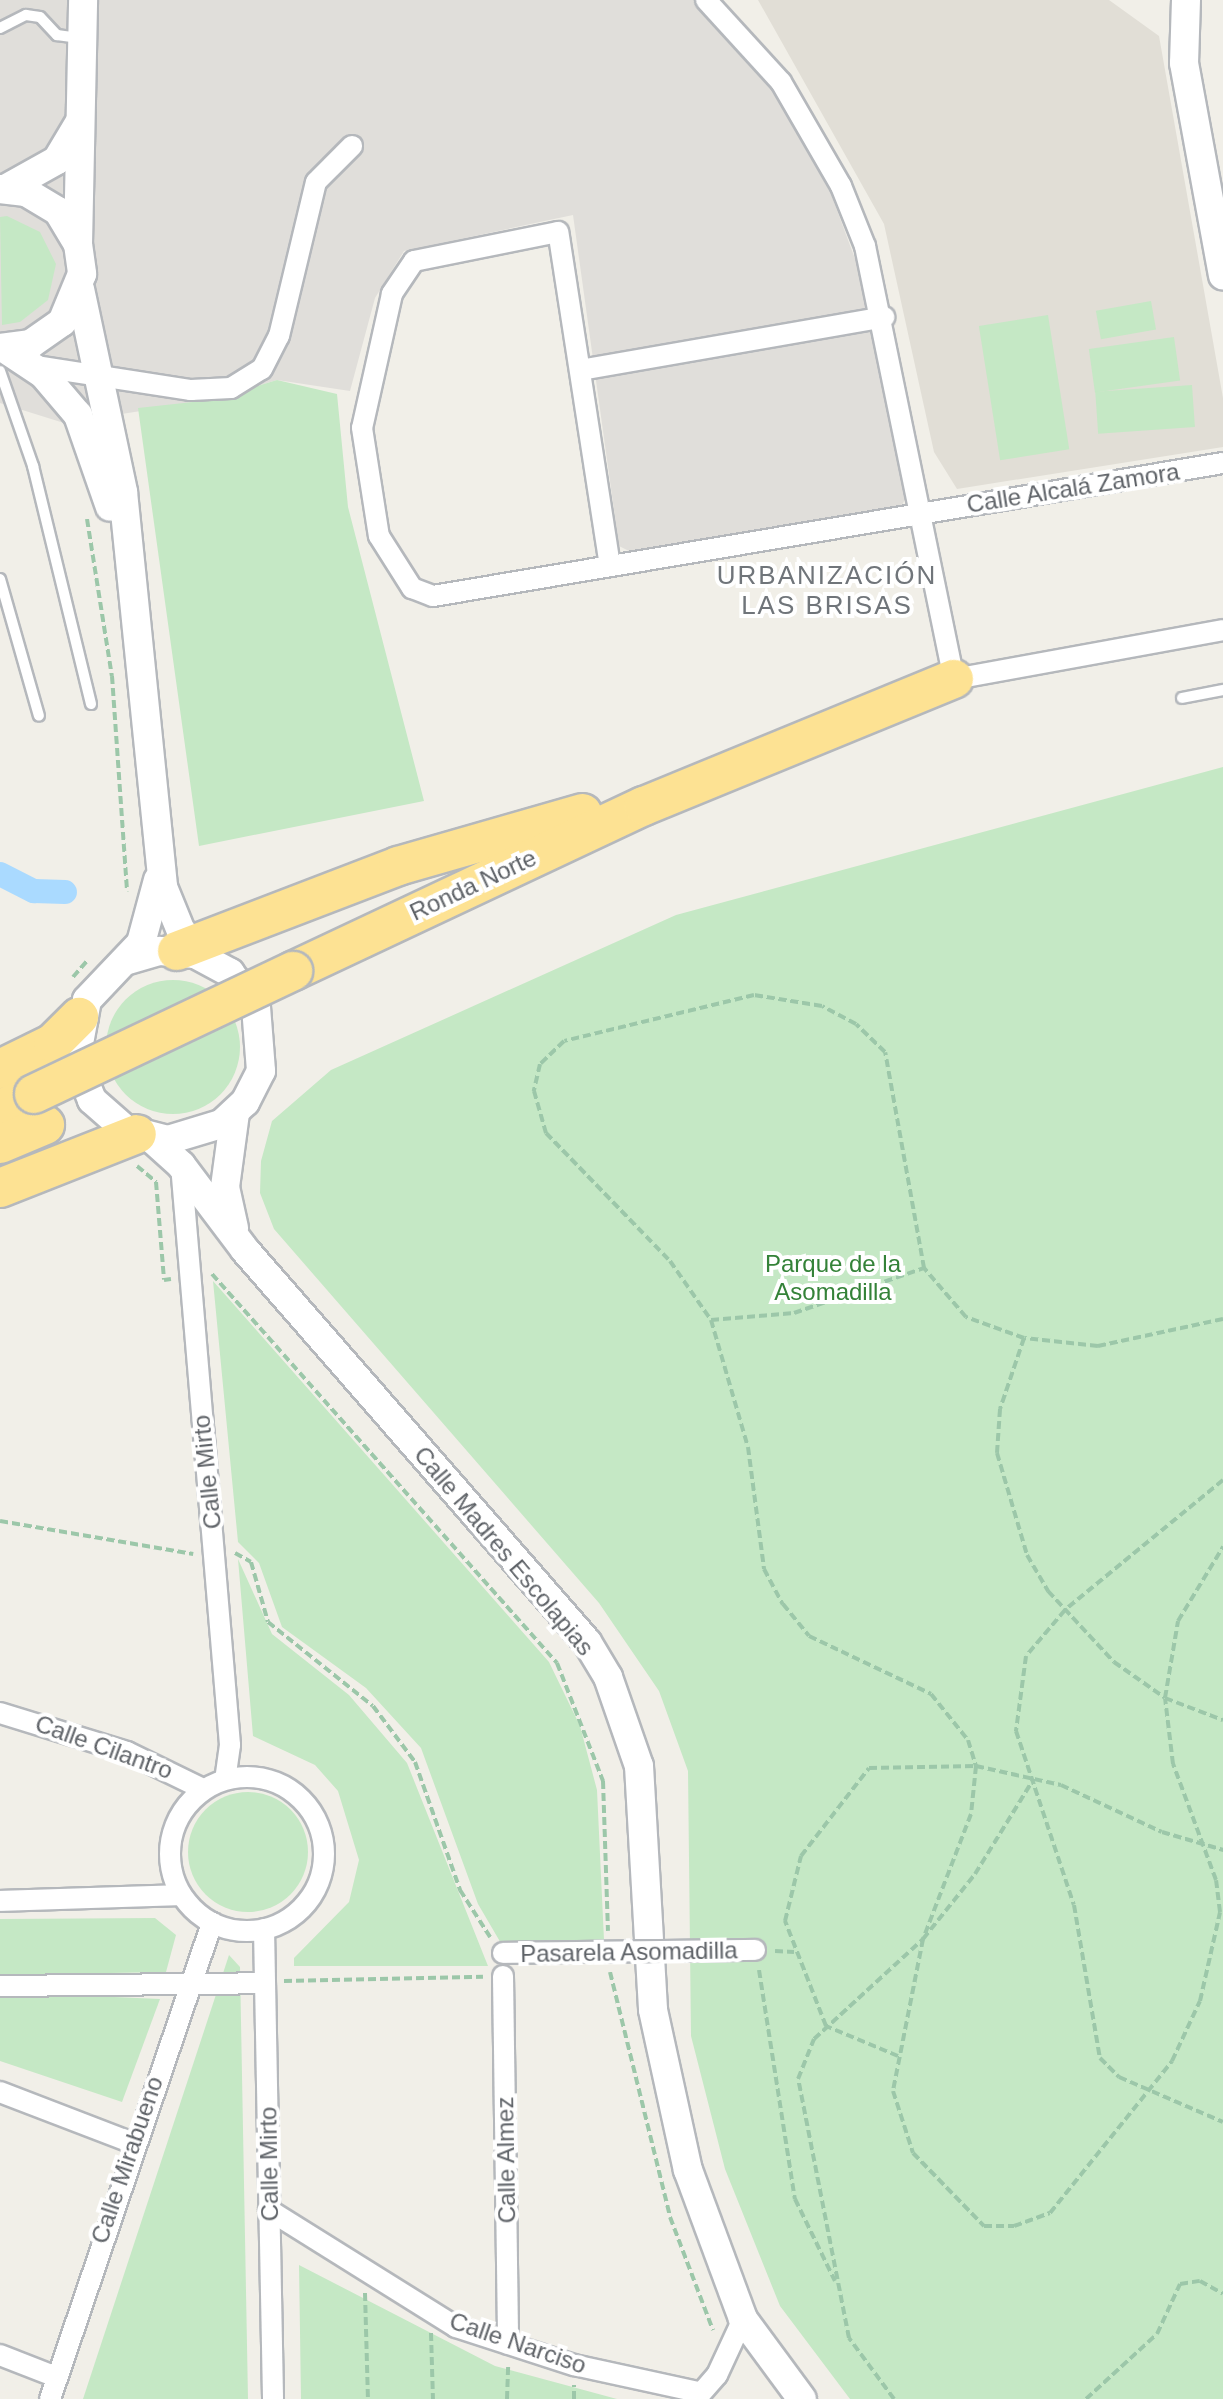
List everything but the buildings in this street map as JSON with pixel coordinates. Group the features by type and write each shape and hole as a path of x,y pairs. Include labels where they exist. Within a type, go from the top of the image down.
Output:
{"highway":[{"name":"Ronda Norte","path":"0,1144 40,1110 293,971 644,806 954,679"},
{"path":"194,953 398,866 588,811 644,806"},
{"path":"0,1069 53,1043 73,1003"},
{"name":"Ronda Norte","path":"0,1109 40,1110"},
{"path":"0,1188 138,1146"}],"main road":[{"path":"83,0 79,123 80,289 123,492 159,866 174,919 194,953 245,988 262,1028 261,1071 235,1113 187,1138 138,1146 107,1116 82,1081 73,1003 128,960 147,932 159,866"},
{"path":"1186,0 1184,63 1223,275"},
{"path":"2,188 57,160 79,123"},
{"path":"2,188 58,211 78,244"},
{"path":"1,356 48,335 80,289"},
{"path":"1,356 28,365 78,415 129,572"},
{"path":"128,960 194,953"},
{"name":"Calle Madres Escolapias","path":"235,1113 226,1203 245,1250"},
{"name":"Calle Madres Escolapias","path":"138,1146 181,1165 245,1250 587,1642 608,1677 631,1734 647,1812 653,2010 688,2170 743,2319 802,2399"}],"street":[{"path":"706,0 781,82 841,186 884,317 954,679 1223,630"},
{"path":"28,365 191,390 231,388 262,369 279,336 316,182 352,146"},
{"name":"Calle Alcalá Zamora","path":"581,370 558,232 436,252 401,275 365,404 373,513 393,566 412,588 433,596 1223,463"},
{"path":"610,566 581,370 884,317"},
{"name":"Calle Mirto","path":"181,1165 187,1277 225,1686 225,1779"},
{"name":"Calle Cilantro","path":"0,1713 127,1752 203,1789"},
{"path":"247,1776 290,1789 318,1824 323,1856 316,1889 303,1907 264,1929 212,1923 181,1895 170,1861 174,1826 203,1789 225,1779 247,1776"},
{"path":"0,1901 181,1895"},
{"name":"Calle Mirabueno","path":"50,2399 54,2376 133,2143 212,1923"},
{"name":"Calle Mirto","path":"264,1929 273,2399"},
{"name":"Pasarela Asomadilla","path":"503,1953 755,1950"},
{"name":"Calle Almez","path":"503,1976 508,2344"},
{"path":"0,1986 265,1983"},
{"path":"0,2092 133,2143"},
{"name":"Calle Narciso","path":"269,2210 430,2311 508,2344 697,2396"},
{"path":"697,2396 717,2375 743,2319"},
{"path":"0,2355 54,2376"}],"lane":[{"path":"0,28 26,15 40,17 57,35 80,38"},
{"path":"1,356 33,466 91,704"},
{"path":"0,579 39,716"},
{"path":"1182,698 1223,690"}],"path":[{"path":"85,510 112,676 126,901"},
{"path":"73,1003 96,953"},
{"path":"1223,1319 1098,1346 1024,1338 966,1317 924,1268 885,1052 856,1024 822,1006 754,995 564,1041 540,1064 534,1091 546,1133 670,1261 711,1320 748,1447 764,1569 783,1604 809,1636 931,1694 959,1721 976,1766 971,1814 923,1939 898,2056 896,2118 913,2153 984,2226 1014,2226 1050,2213 1172,2061 1211,1965 1220,1912 1201,1844 1173,1764 1165,1698 1178,1621 1223,1547"},
{"path":"138,1146 138,1166 156,1182 164,1280 216,1273 557,1663 603,1781 609,1940"},
{"path":"711,1320 794,1313 924,1268"},
{"path":"1024,1338 1000,1409 1000,1477 1027,1555 1065,1610 1114,1662 1165,1698 1223,1720"},
{"path":"1223,1480 1065,1610 1026,1656 1017,1695 1016,1731 1074,1905 1100,2058 1150,2091 1223,2122"},
{"path":"0,1521 196,1554"},
{"path":"229,1553 251,1562 268,1622 284,1639 373,1706 397,1736 421,1775 469,1910 491,1938 492,1955 503,1953"},
{"path":"898,2056 826,2026 785,1921 801,1856 869,1768 976,1766 1033,1780 1223,1850"},
{"path":"894,2399 849,2338 799,2102 805,2057 826,2026 923,1939 975,1874 1033,1780"},
{"path":"755,1950 795,2199 838,2287"},
{"path":"609,1956 633,2089 670,2217 714,2327 711,2339"},
{"path":"265,1983 503,1976"},
{"path":"364,2269 368,2399"},
{"path":"1086,2399 1157,2334 1180,2284 1200,2281 1223,2294"},
{"path":"430,2311 433,2399"},
{"path":"507,2399 508,2344"}],"shaded area":[{"path":"0,0 721,0 709,17 772,87 831,194 864,283 908,494 902,505 629,551 619,546 573,215 404,251 375,298 350,391 277,380 211,400 64,423 0,403"},
{"path":"758,0 1109,0 1159,36 1223,398 1223,447 957,489 934,452 884,224"}],"green space":[{"path":"7,216 40,232 56,264 48,300 20,322 2,325 0,217"},
{"path":"1151,301 1156,330 1101,339 1096,311"},
{"path":"1048,315 1069,449 1000,460 979,326"},
{"path":"1174,337 1180,381 1095,393 1089,349"},
{"path":"277,380 337,394 348,507 424,801 199,846 138,408 211,400"},
{"path":"1192,385 1195,427 1098,434 1095,392"},
{"name":"Parque de la Asomadilla","path":"1223,767 1223,2399 850,2399 780,2306 725,2169 691,2036 688,1771 659,1691 599,1603 274,1229 260,1193 261,1161 272,1121 331,1070 676,915"},
{"path":"173,980 199,985 221,999 235,1021 240,1047 235,1073 221,1095 199,1109 173,1114 147,1109 125,1095 111,1073 106,1047 111,1021 125,999 147,985"},
{"path":"213,1281 549,1662 580,1726 597,1790 604,1940 502,1945 478,1904 421,1748 366,1688 282,1627 259,1563 238,1542"},
{"path":"238,1559 272,1634 349,1695 407,1763 488,1966 294,1966 294,1958 349,1902 359,1860 338,1791 315,1765 253,1736"},
{"path":"248,1792 271,1797 290,1810 303,1829 308,1852 303,1875 290,1894 271,1907 248,1912 225,1907 206,1894 193,1875 188,1852 193,1829 206,1810 225,1797"},
{"path":"155,1918 176,1935 166,1972 0,1975 0,1919"},
{"path":"229,1955 240,1967 248,2399 83,2399"},
{"path":"0,1992 160,1999 122,2102 0,2061"},
{"path":"299,2265 495,2366 617,2399 301,2399"}],"waterway":[{"path":"0,874 34,891 65,892"}],"district":[{"name":"URBANIZACIÓN LAS BRISAS","path":"827,591"}]}
